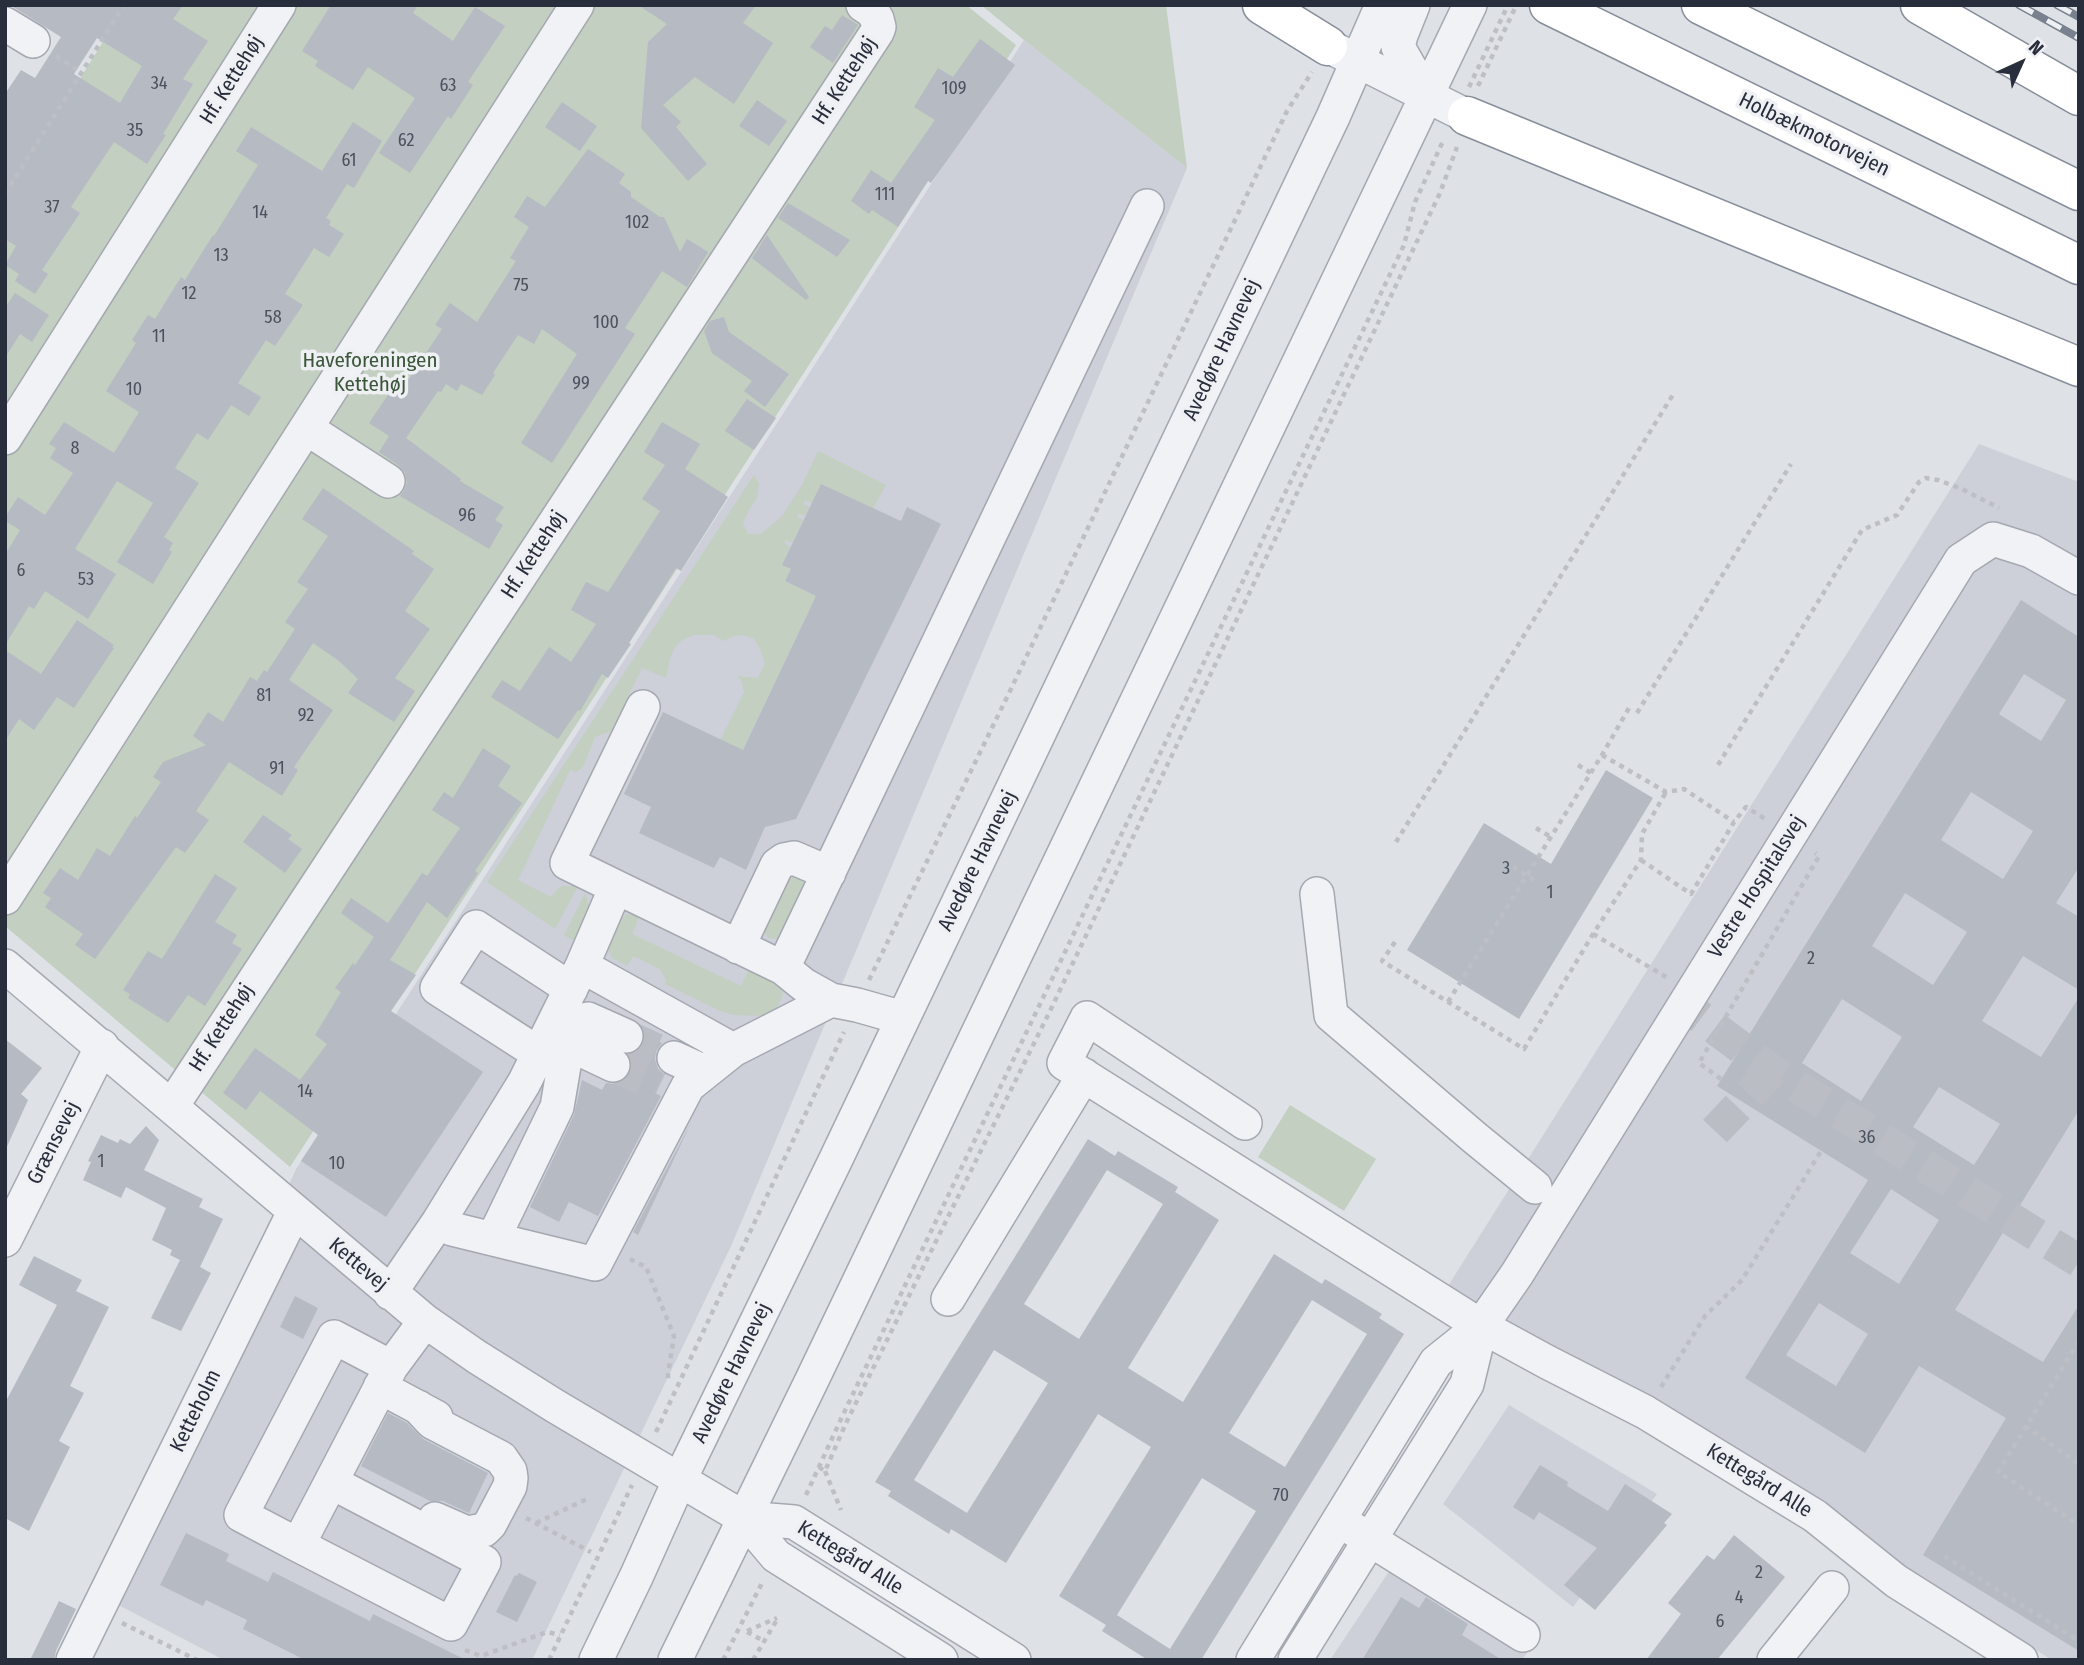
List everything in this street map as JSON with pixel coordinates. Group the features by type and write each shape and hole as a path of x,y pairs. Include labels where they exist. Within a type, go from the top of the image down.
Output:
{"highway":[{"path":"1262,5 1343,54"},
{"name":"Holbækmotorvejen","path":"1549,5 2079,265"},
{"path":"1701,5 2079,191"},
{"path":"1920,5 2079,96"},
{"path":"1461,122 2079,367"}],"street":[{"name":"Hf. Kettehøj","path":"5,438 279,5"},
{"path":"5,898 577,5"},
{"name":"Hf. Kettehøj","path":"172,1106 877,32 877,19 872,11 863,5"},
{"path":"1446,56 1449,5"},
{"path":"675,1660 1470,5"},
{"path":"1393,17 1398,47 1426,96"},
{"name":"Avedøre Havnevej","path":"596,1660 680,1479 1315,154 1343,54 1393,17"},
{"path":"5,24 33,41"},
{"path":"1343,54 1426,96 1461,122"},
{"path":"783,968 1147,206"},
{"path":"306,428 388,481"},
{"name":"Vestre Hospitalsvej","path":"1481,1326 1517,1274 1961,560 1993,539 2031,551 2079,578"},
{"path":"643,707 567,863 783,968 804,985 844,1002 903,1018"},
{"path":"738,947 777,865 794,858 829,873"},
{"path":"390,1293 439,1221 524,1083 560,1040 576,977 616,887"},
{"path":"1317,894 1331,1015 1535,1186"},
{"path":"619,1051 560,1040 437,988 476,927 733,1050"},
{"name":"Kettevej","path":"5,966 425,1321 544,1399 744,1518"},
{"path":"439,1221 452,1229 595,1264 605,1246 672,1081 688,1086 733,1050 844,1002"},
{"path":"948,1299 1074,1069 1087,1018 1245,1123"},
{"path":"493,1239 557,1107 565,1060 560,1040"},
{"name":"Grænsevej","path":"5,1240 102,1046"},
{"name":"Kettegård Alle","path":"1074,1069 1481,1326 1547,1363 1645,1412 1815,1516 1896,1581 2021,1660"},
{"name":"Ketteholm","path":"73,1660 294,1212"},
{"path":"298,1545 385,1377 425,1321"},
{"path":"1253,1660 1436,1362 1481,1326"},
{"path":"1295,1660 1467,1384 1481,1326"},
{"path":"374,1505 385,1500 413,1508 460,1531 476,1533 490,1524 510,1486 510,1471 500,1458 432,1422 385,1377 334,1337 241,1515 451,1624 484,1562 523,1517 523,1470 519,1463 504,1452 418,1407"},
{"path":"331,1482 484,1562"},
{"name":"Kettegård Alle","path":"744,1518 794,1522 1013,1660"},
{"name":"Kettegård Alle","path":"744,1518 776,1556 941,1660"},
{"path":"1339,1521 1523,1635"},
{"path":"1774,1660 1832,1588"}],"path":[{"path":"5,194 124,5"},
{"path":"825,1471 846,1423 1050,1011 1417,242 1440,192 1476,72 1508,5"},
{"path":"1483,75 1517,5"},
{"path":"549,1660 644,1458 844,1002 1010,691 1287,111 1343,54"},
{"path":"794,1522 1404,245 1415,202 1461,122"},
{"path":"1396,842 1674,393"},
{"path":"1637,713 1791,464"},
{"path":"1718,765 1863,530 1897,515 1919,482 1926,478 1962,489 2007,512"},
{"path":"1448,1002 1629,708"},
{"path":"1602,755 1666,792 1684,789 1734,822"},
{"path":"1578,765 1591,773"},
{"path":"1395,942 1382,961 1524,1049 1641,860 1642,834 1666,792"},
{"path":"1536,828 1551,837"},
{"path":"1513,867 1539,883"},
{"path":"1593,934 1670,979"},
{"path":"1645,1412 1705,1316 1742,1280 1821,1151"},
{"path":"605,1246 646,1267 674,1336 668,1382"},
{"path":"2079,1341 1997,1472 2079,1525"},
{"path":"2025,1426 2079,1464"},
{"path":"819,1467 825,1471 841,1510"},
{"path":"523,1517 587,1499"},
{"path":"523,1517 591,1552"},
{"path":"723,1660 776,1556"},
{"path":"1944,1556 2079,1641"},
{"path":"97,1611 197,1660"},
{"path":"753,1660 778,1618 747,1631 764,1641"},
{"path":"451,1624 448,1644 481,1656 547,1632 560,1635"}],"shaded area":[{"path":"1024,40 1187,168 732,1244 532,1660 224,1660 101,1596 296,1169"},
{"path":"1979,444 2079,482 2079,1660 2052,1660 1448,1286"},
{"path":"1509,1405 1657,1494 1573,1607 1443,1504"},
{"path":"1392,1567 1527,1653 1521,1660 1330,1660"}],"green space":[{"name":"Haveforeningen Kettehøj","path":"126,5 966,5 1016,45 290,1167 5,926 5,199"},
{"path":"981,5 1166,5 1187,168 1024,40"},
{"path":"818,451 886,485 873,508 821,484 812,503 805,500 803,504 810,507 805,516 799,514 797,517 803,520 792,543 786,540 784,543 790,547 782,565 791,569 785,581 811,594 817,582 849,598 812,604 729,779 717,742 744,692 737,676 758,678 765,664 754,639 744,635 723,641 714,635 693,635 675,647 666,678 642,668 611,731 595,737 583,767 576,772 570,770 518,880 551,897 561,886 577,888 555,929 487,882 754,475 759,484 757,498 743,523 748,534 761,534 782,516 802,485"},
{"path":"799,875 806,882 778,939 768,938 762,927 785,879"},
{"path":"585,893 589,907 573,941 564,935"},
{"path":"627,914 640,915 632,934 741,986 750,967 780,985 783,995 776,1009 768,1016 733,1015 720,1011 665,984 666,980 660,969 633,956 627,966 612,958 607,948 613,925"},
{"path":"1290,1105 1376,1159 1344,1211 1258,1157"}],"building":[{"path":"10,5 183,5 173,19 208,41 183,79 193,84 147,164 114,142 71,207 80,213 42,270 48,274 35,294 15,281 19,274 5,265 16,246 5,239 5,94 21,70 35,78 61,37","holes":["97,38 142,66 120,103 74,74"]},
{"path":"331,5 418,5 413,13 453,41 475,7 505,26 468,82 473,85 451,119 448,116 410,173 379,153 415,98 368,67 353,90 315,66 318,61 302,51"},
{"path":"638,5 756,5 743,23 773,43 734,104 695,77 663,105 681,122 676,127 707,164 688,181 641,128 648,42 667,24"},
{"path":"842,15 858,25 833,63 810,47 825,26 832,30"},
{"path":"980,39 1015,65 931,183 928,181 898,227 872,210 869,214 851,201 871,170 891,183 935,120 914,107 938,68 953,77"},
{"path":"757,100 787,121 769,146 739,126"},
{"path":"562,102 597,126 580,151 545,127"},
{"path":"353,122 382,141 354,188 347,184 326,218 331,221 329,225 344,234 329,257 314,248 285,294 303,305 275,346 266,340 238,383 261,397 249,416 231,405 208,440 197,433 175,468 199,483 164,537 173,543 169,550 172,552 153,584 117,562 153,503 117,481 75,549 116,574 88,619 45,591 34,609 29,606 5,645 5,555 20,530 5,521 5,517 18,497 45,515 73,473 50,458 56,448 49,444 64,422 114,453 139,412 106,391 136,343 132,340 148,315 155,319 181,277 185,280 258,165 236,151 251,127 322,171"},
{"path":"588,149 625,174 619,183 631,192 631,197 664,217 680,252 687,239 708,252 687,287 662,271 625,328 635,334 552,463 521,443 577,354 542,329 534,344 518,335 482,395 461,384 457,391 446,384 441,392 438,391 406,438 461,479 460,481 504,507 495,520 503,525 489,549 400,496 407,483 405,473 379,452 389,436 369,423 392,389 399,394 442,329 435,325 450,303 477,322 516,261 510,258 529,227 514,217 527,196 545,207"},
{"path":"788,203 850,240 837,257 778,218"},
{"path":"767,235 809,297 806,300 752,258"},
{"path":"15,293 49,315 32,342 20,334 5,358 5,308"},
{"path":"724,317 729,332 789,374 765,407 744,391 752,381 712,353 704,331 710,321"},
{"path":"747,399 776,418 754,450 725,431"},
{"path":"662,422 700,444 685,469 728,497 681,571 676,568 608,678 602,674 580,711 578,710 558,739 491,697 502,680 520,691 549,647 571,662 596,624 571,610 586,582 608,592 660,511 642,499 665,465 644,452"},
{"path":"821,484 901,521 907,507 941,524 796,819 765,827 746,870 720,857 714,868 639,833 651,807 624,794 663,712 743,750 816,596 785,581 791,569 782,565"},
{"path":"323,488 414,551 412,554 434,569 405,611 430,629 395,678 415,691 394,722 348,693 358,679 339,661 313,643 289,680 333,710 294,767 298,770 282,796 229,762 196,811 209,820 185,853 176,847 95,959 75,945 83,934 45,907 51,898 43,893 60,868 78,880 97,848 110,856 135,816 137,818 161,782 153,777 163,762 206,745 193,736 208,712 223,722 250,677 257,681 264,670 267,672 295,629 285,622 308,589 297,582 328,536 302,519"},
{"path":"2021,600 2079,637 2079,867 2056,903 2079,917 2079,990 2023,956 1982,1021 2041,1057 2079,997 2079,1110 1955,1310 2043,1362 2079,1305 2079,1651 1923,1555 2006,1418 1919,1366 1865,1453 1745,1378 1868,1180 1717,1086","holes":["2024,674 2066,700 2041,741 1999,714","1971,792 2033,831 2003,879 1941,840","1905,893 1967,932 1933,985 1872,946","1842,999 1902,1037 1861,1101 1802,1063","1939,1087 2000,1124 1974,1165 1913,1127","1891,1189 1939,1220 1899,1284 1850,1253","1819,1303 1868,1334 1836,1386 1786,1355"]},
{"path":"77,620 114,645 114,648 74,708 57,697 34,730 19,719 5,741 5,650 41,674"},
{"path":"483,748 511,766 498,786 522,803 475,871 478,873 447,918 427,902 390,960 416,975 391,1011 483,1072 386,1217 301,1161 318,1135 260,1091 246,1110 223,1093 255,1048 300,1080 327,1044 315,1035 341,992 335,988 374,937 341,913 351,898 388,923 422,873 427,876 460,828 432,810 444,792 453,798"},
{"path":"1606,770 1653,798 1519,1019 1407,950 1484,823 1551,864"},
{"path":"263,815 292,835 288,839 302,849 285,873 243,842"},
{"path":"215,874 237,888 215,922 237,935 232,943 242,949 205,1006 188,995 168,1023 128,998 130,994 123,990 148,951 162,959"},
{"path":"645,1035 662,1043 656,1051 655,1059 658,1069 664,1074 655,1093 661,1096 598,1216 569,1202 559,1222 530,1207 574,1115 582,1080 602,1090 606,1083 615,1084 624,1080 631,1073 629,1055 638,1051"},
{"path":"5,1039 42,1068 21,1094 28,1100 5,1151"},
{"path":"691,1123 638,1235 633,1232"},
{"path":"146,1126 159,1140 144,1170 203,1199 199,1207 223,1219 200,1267 211,1273 181,1331 151,1318 180,1260 170,1255 172,1250 152,1240 166,1208 126,1187 121,1198 83,1180 91,1162 88,1161 101,1135 118,1143 120,1139 130,1144"},
{"path":"1088,1139 1115,1156 1118,1151 1178,1187 1175,1192 1219,1220 1128,1368 1183,1402 1274,1254 1322,1284 1325,1279 1382,1314 1379,1318 1404,1334 1201,1660 1148,1660 1102,1631 1106,1625 1059,1596 1151,1447 1098,1414 1006,1563 951,1529 949,1534 888,1496 891,1491 875,1482","holes":["1107,1170 1163,1204 1079,1339 1024,1304","1312,1300 1367,1334 1285,1467 1229,1433","994,1350 1048,1383 967,1513 914,1480","1202,1478 1256,1511 1170,1649 1117,1615"]},
{"path":"34,1256 82,1280 76,1291 109,1307 70,1386 84,1393 59,1441 70,1447 29,1531 5,1518 5,1403 57,1305 19,1285"},
{"path":"295,1296 318,1308 303,1339 280,1327"},
{"path":"388,1413 407,1423 423,1439 488,1473 469,1513 443,1501 430,1501 361,1466"},
{"path":"1540,1465 1568,1482 1567,1486 1608,1511 1625,1484 1672,1514 1664,1523 1667,1525 1595,1610 1564,1585 1597,1548 1539,1512 1534,1520 1513,1507"},
{"path":"186,1533 229,1554 226,1561 268,1582 273,1572 370,1621 373,1614 466,1660 305,1660 243,1629 247,1620 206,1600 203,1606 160,1585"},
{"path":"1734,1535 1785,1577 1717,1660 1646,1660 1681,1614 1668,1603 1707,1555 1714,1560"},
{"path":"519,1573 537,1582 517,1622 496,1612 515,1575"},
{"path":"1401,1597 1419,1608 1426,1597 1468,1624 1462,1635 1502,1660 1362,1660"},
{"path":"59,1601 76,1609 54,1660 30,1660"}],"tunnel":[{"path":"1675,998 1772,1071 2079,1261"},
{"path":"626,1036 674,1058"},
{"path":"613,1065 659,1087"},
{"path":"1715,1131 1772,1071"}],"railway":[{"path":"2019,5 2079,38"},
{"path":"2057,5 2079,17"}]}
